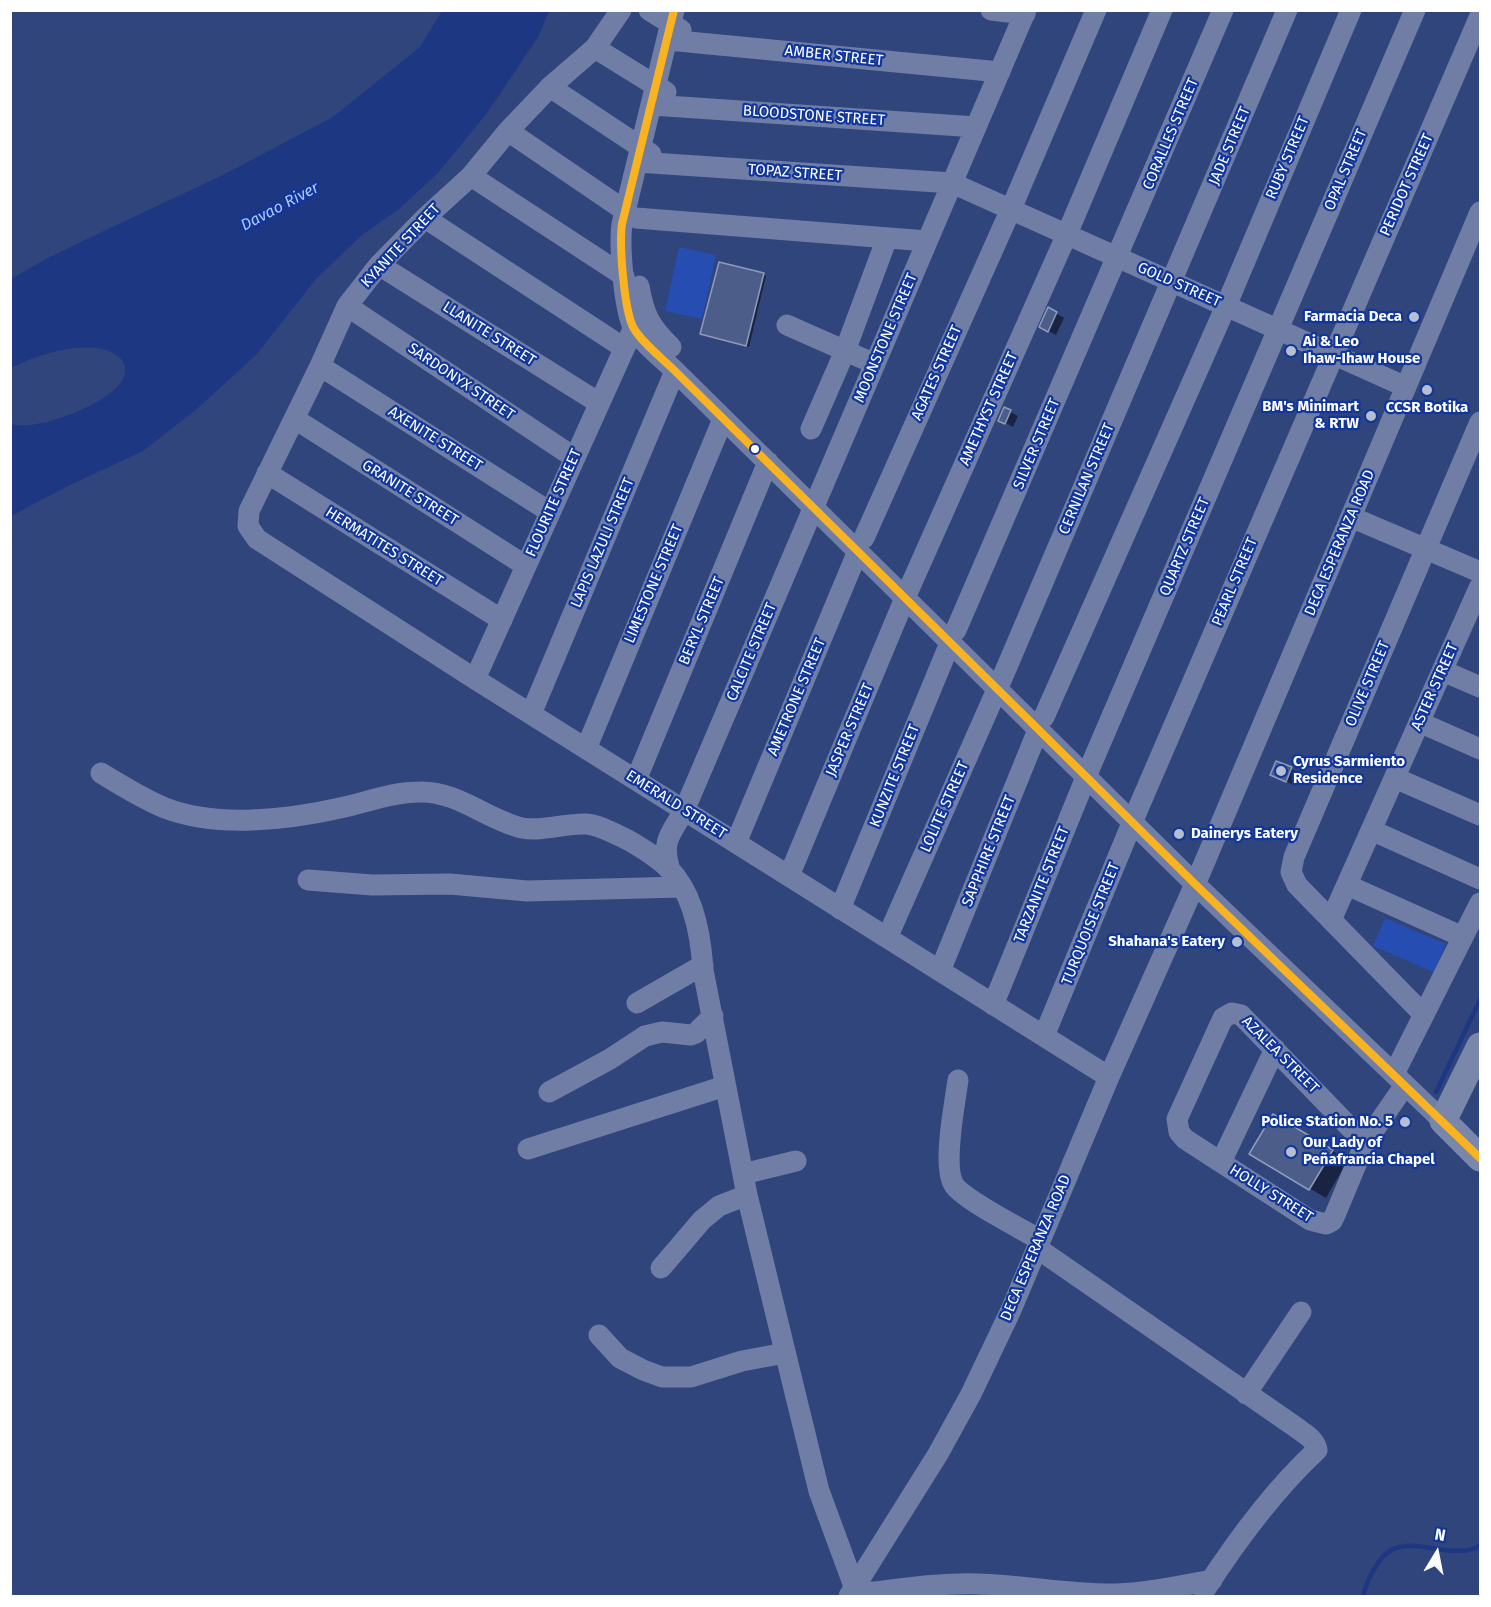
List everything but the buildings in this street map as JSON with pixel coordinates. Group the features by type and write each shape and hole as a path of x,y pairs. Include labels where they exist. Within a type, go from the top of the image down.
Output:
{"main road":[{"path":"1480,1046 1443,1121 1480,1158"}],"street":[{"name":"KYANITE STREET","path":"248,526 249,511 295,419 347,306 379,265 471,176 508,131 550,87 595,48 621,10"},
{"path":"649,10 677,26 630,214 620,235 624,276 634,327 675,372 768,462 817,501"},
{"path":"991,10 1025,12"},
{"name":"AGATES STREET","path":"861,544 1011,209 1096,10"},
{"name":"AMETHYST STREET","path":"908,591 1067,234 1162,10"},
{"name":"CORALLES STREET","path":"1118,257 1223,10"},
{"name":"JADE STREET","path":"1172,282 1287,10"},
{"name":"RUBY STREET","path":"1041,724 1226,306 1351,10"},
{"name":"OPAL STREET","path":"1278,329 1415,10"},
{"name":"MOONSTONE STREET","path":"817,501 1025,12"},
{"name":"PERIDOT STREET","path":"1333,354 1480,16"},
{"name":"AMBER STREET","path":"677,26 1000,72"},
{"path":"595,48 660,97"},
{"path":"550,87 644,157"},
{"name":"BLOODSTONE STREET","path":"660,97 976,127"},
{"path":"508,131 630,214 927,242"},
{"name":"TOPAZ STREET","path":"644,157 952,183"},
{"path":"471,176 624,276"},
{"name":"GOLD STREET","path":"952,183 1406,387"},
{"name":"DECA ESPERANZA ROAD","path":"851,1592 932,1464 965,1404 1011,1310 1109,1077 1201,885 1351,517 1480,212"},
{"path":"630,214 642,304 648,321 668,344 817,501 1201,885 1443,1121"},
{"path":"425,218 624,348"},
{"path":"811,429 845,351 887,238"},
{"name":"SILVER STREET","path":"953,636 1118,257"},
{"name":"LLANITE STREET","path":"379,265 599,403"},
{"name":"CERNILAN STREET","path":"1000,683 1172,282"},
{"name":"SARDONYX STREET","path":"347,306 575,458"},
{"path":"787,325 875,364"},
{"name":"FLOURITE STREET","path":"475,679 634,327"},
{"name":"QUARTZ STREET","path":"1089,771 1278,329"},
{"name":"PEARL STREET","path":"1135,817 1333,354"},
{"name":"AXENITE STREET","path":"320,366 550,512"},
{"name":"LAPIS LAZULI STREET","path":"531,714 675,372"},
{"name":"GRANITE STREET","path":"295,419 526,566"},
{"name":"LIMESTONE STREET","path":"586,749 723,419"},
{"name":"OLIVE STREET","path":"1424,1015 1297,885 1292,878 1291,865 1480,422"},
{"name":"BERYL STREET","path":"636,780 768,462"},
{"name":"HERMATITES STREET","path":"267,473 502,620"},
{"name":"CALCITE STREET","path":"676,878 665,848 668,838 684,811 817,501"},
{"path":"1351,517 1480,572"},
{"name":"EMERALD STREET","path":"248,526 258,539 475,679 1109,1077"},
{"name":"AMETRONE STREET","path":"736,843 861,544"},
{"name":"ASTER STREET","path":"1331,920 1443,671 1475,615 1480,586"},
{"name":"JASPER STREET","path":"789,876 908,591"},
{"name":"KUNZITE STREET","path":"840,909 953,636"},
{"path":"1443,671 1480,687"},
{"name":"LOLITE STREET","path":"887,938 1000,683"},
{"path":"1419,722 1480,749"},
{"name":"SAPPHIRE STREET","path":"940,971 1041,724"},
{"name":"TARZANITE STREET","path":"993,1005 1089,771"},
{"path":"101,773 134,794 167,809 225,820 294,818 402,793 423,791 468,804 520,827 532,829 588,824 604,829 651,854 676,878 699,933 725,1086 747,1195 819,1491 851,1592 877,1592 945,1584 979,1584 1117,1594 1177,1587 1206,1588 1228,1555 1300,1465 1317,1450 1316,1445 1312,1439 1038,1244 965,1196 954,1185 950,1175 949,1156 958,1080"},
{"path":"1395,778 1480,815"},
{"name":"TURQUOISE STREET","path":"1044,1036 1135,817"},
{"path":"1371,830 1480,879"},
{"path":"308,880 372,885 450,884 527,891 676,878"},
{"path":"1347,885 1463,937"},
{"name":"HOLLY STREET","path":"1177,1127 1185,1139 1310,1220 1326,1224 1332,1221 1365,1143 1399,1080 1424,1015 1480,903"},
{"path":"637,1003 703,965"},
{"name":"AZALEA STREET","path":"1177,1127 1180,1110 1223,1018 1232,1013 1241,1016 1275,1049 1365,1143"},
{"path":"549,1092 610,1059 645,1036 662,1032 691,1035 713,1016"},
{"path":"1221,1162 1275,1049"},
{"path":"528,1149 725,1086"},
{"path":"743,1174 796,1161"},
{"path":"661,1268 702,1220 719,1206 747,1195"},
{"path":"1246,1394 1300,1312"},
{"path":"599,1335 620,1358 662,1377 691,1377 742,1361 785,1353"}],"shaded area":[{"path":"679,247 716,255 702,319 665,311"},
{"path":"1385,918 1446,944 1434,972 1373,946"}],"water":[{"name":"Davao River","path":"442,11 549,11 538,37 487,113 438,173 399,209 362,235 316,279 256,355 198,408 143,451 11,516 11,424 38,424 72,414 104,398 123,379 125,371 122,360 109,351 81,347 36,357 11,368 11,279 46,259 221,176 333,117 420,47"}],"waterway":[{"path":"1436,1092 1480,1000"},
{"path":"1363,1596 1378,1563 1388,1552 1400,1547 1412,1546 1453,1551 1480,1546"}],"transit line":[{"path":"674,10 622,224 621,246 625,292 630,318 637,333 1195,884 1480,1158"}],"place":[{"name":"Farmacia Deca","path":"1414,317"},
{"name":"Ai & Leo Ihaw-Ihaw House","path":"1291,351"},
{"name":"CCSR Botika","path":"1427,390"},
{"name":"BM's Minimart & RTW","path":"1371,416"},
{"name":"Cyrus Sarmiento Residence","path":"1281,771"},
{"name":"Dainerys Eatery","path":"1179,834"},
{"name":"Shahana's Eatery","path":"1237,942"},
{"name":"Police Station No. 5","path":"1405,1122"},
{"name":"Our Lady of Peñafrancia Chapel","path":"1291,1152"}]}
